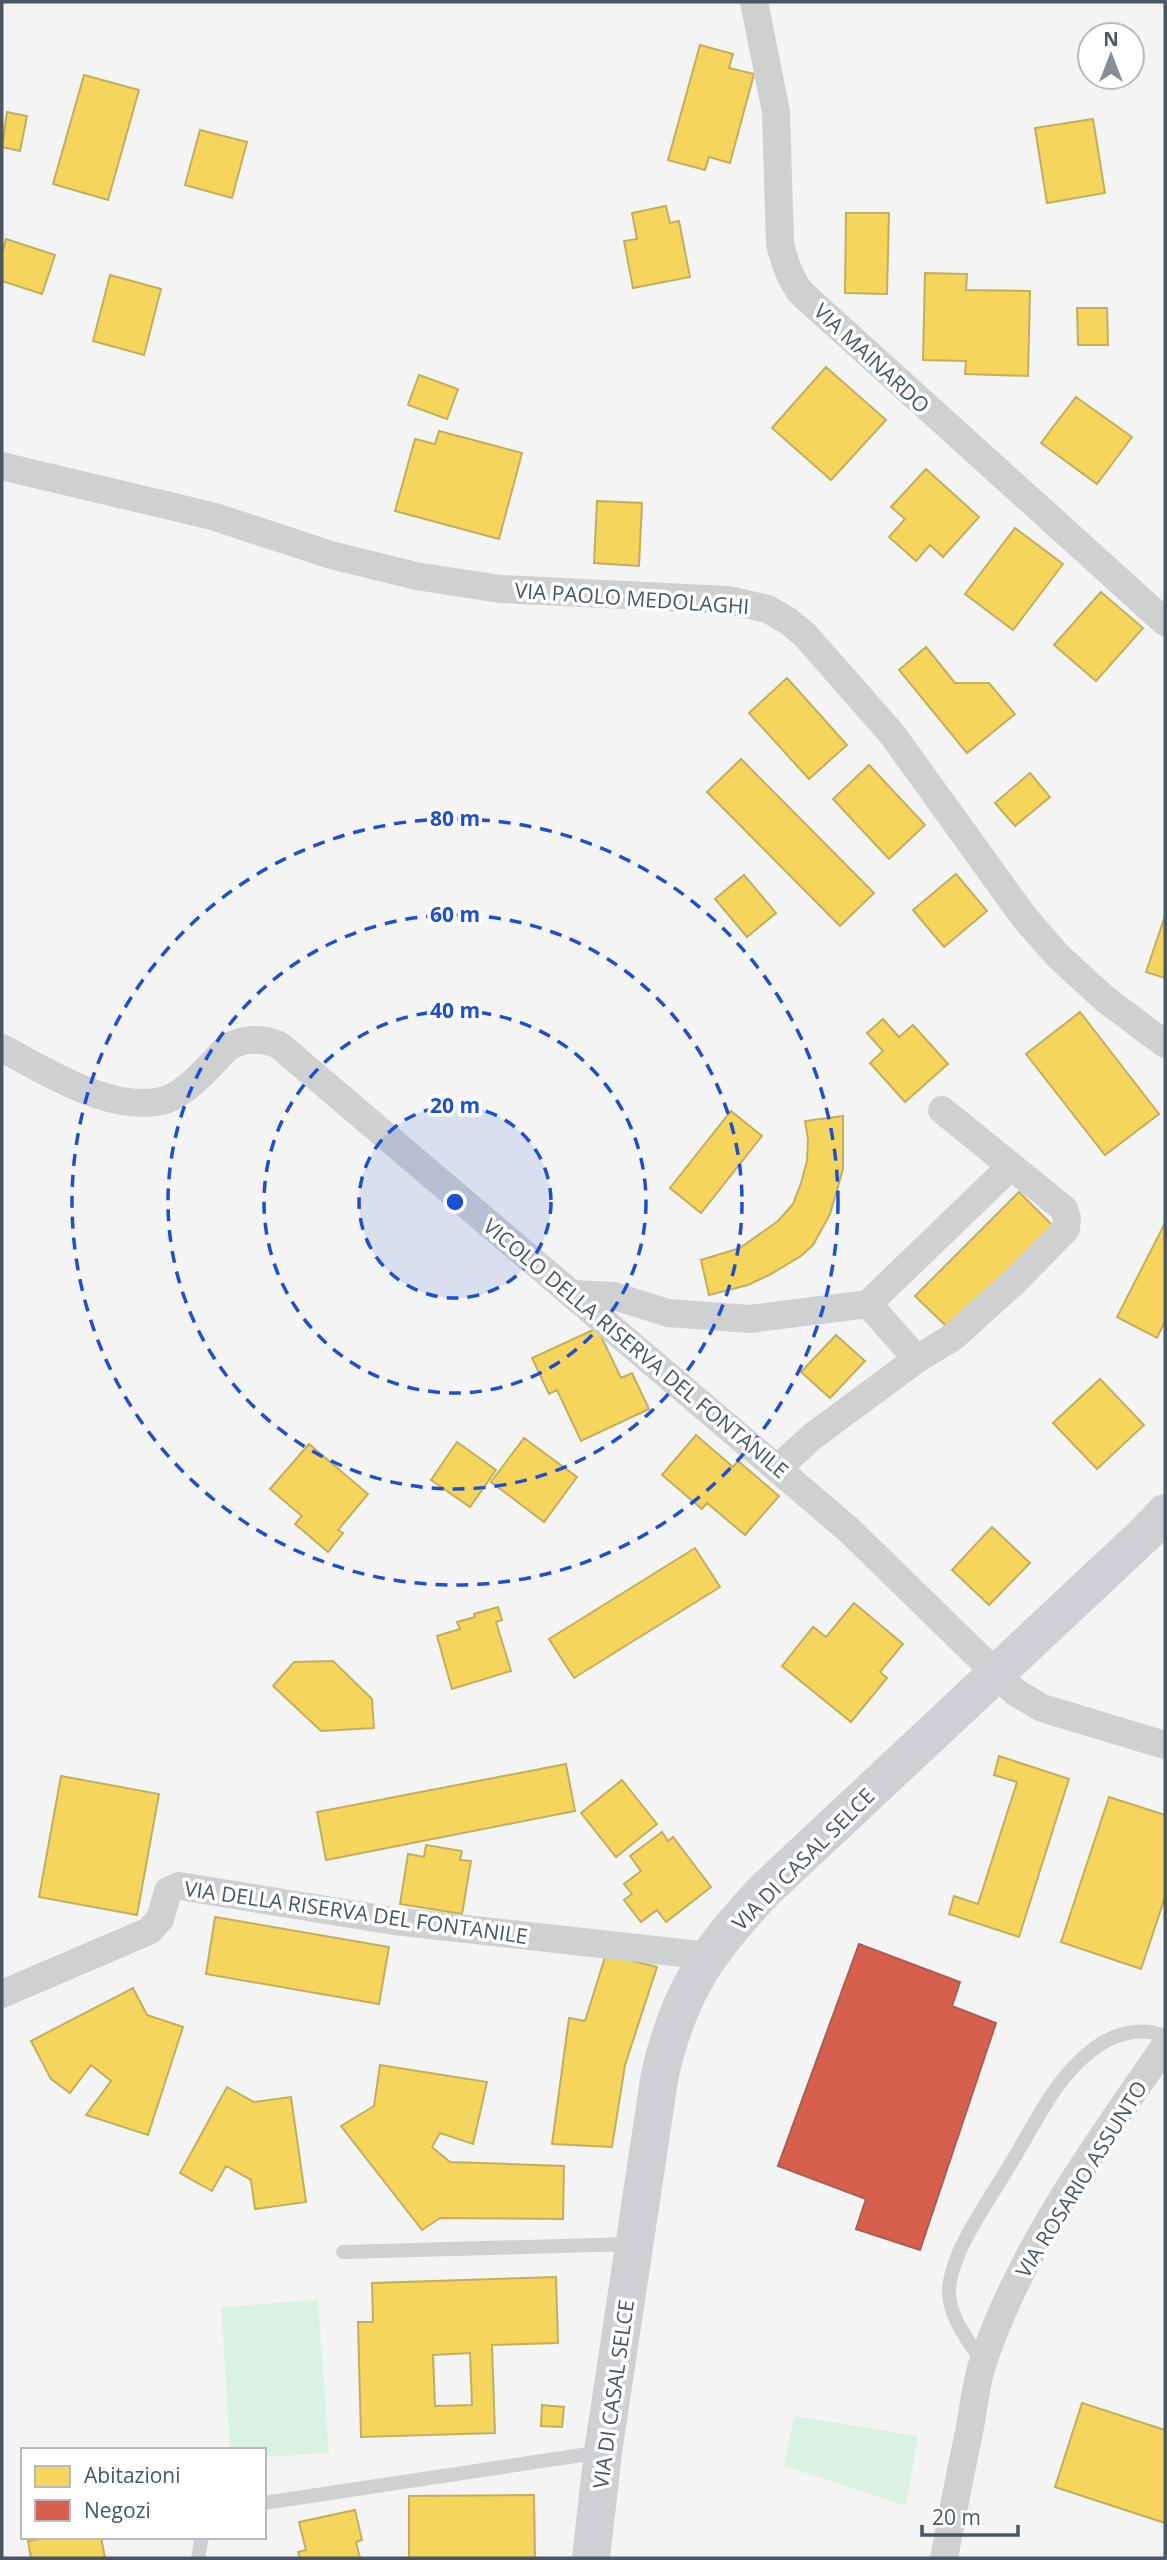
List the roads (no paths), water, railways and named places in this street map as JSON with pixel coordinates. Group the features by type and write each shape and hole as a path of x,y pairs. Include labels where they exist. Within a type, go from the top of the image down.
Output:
{"main road":[{"name":"VIA DI CASAL SELCE","path":"591,2558 603,2452 660,2074 666,2047 684,1998 709,1956 765,1890 1165,1513"}],"street":[{"name":"VIA MAINARDO","path":"754,2 776,112 780,243 784,264 793,283 957,436 1165,622"},
{"name":"VIA PAOLO MEDOLAGHI","path":"2,466 212,516 331,555 416,576 500,589 728,600 768,609 805,635 891,734 1024,917 1058,956 1105,999 1165,1044"},
{"name":"VICOLO DELLA RISERVA DEL FONTANILE","path":"2,1048 88,1092 146,1102 173,1096 229,1046 257,1040 279,1045 869,1547 1015,1692 1035,1705 1165,1745"},
{"path":"778,1468 813,1436 916,1360 953,1337 1015,1281 1066,1229 1064,1209 942,1110"},
{"path":"572,1294 614,1296 668,1313 750,1319 868,1304 1011,1166"},
{"path":"868,1304 916,1360"},
{"name":"VIA DELLA RISERVA DEL FONTANILE","path":"2,1994 149,1931 160,1919 168,1891 179,1886 394,1921 709,1956"},
{"name":"VIA ROSARIO ASSUNTO","path":"944,2558 982,2362 1020,2276 1052,2217 1104,2134 1165,2046"}],"lane":[{"path":"982,2362 955,2318 949,2290 960,2250 972,2227 1054,2094 1079,2062 1096,2047 1121,2034 1143,2031 1165,2036"},
{"path":"343,2252 635,2244"},
{"path":"266,2503 603,2452"},
{"path":"198,2558 202,2539"}]}
